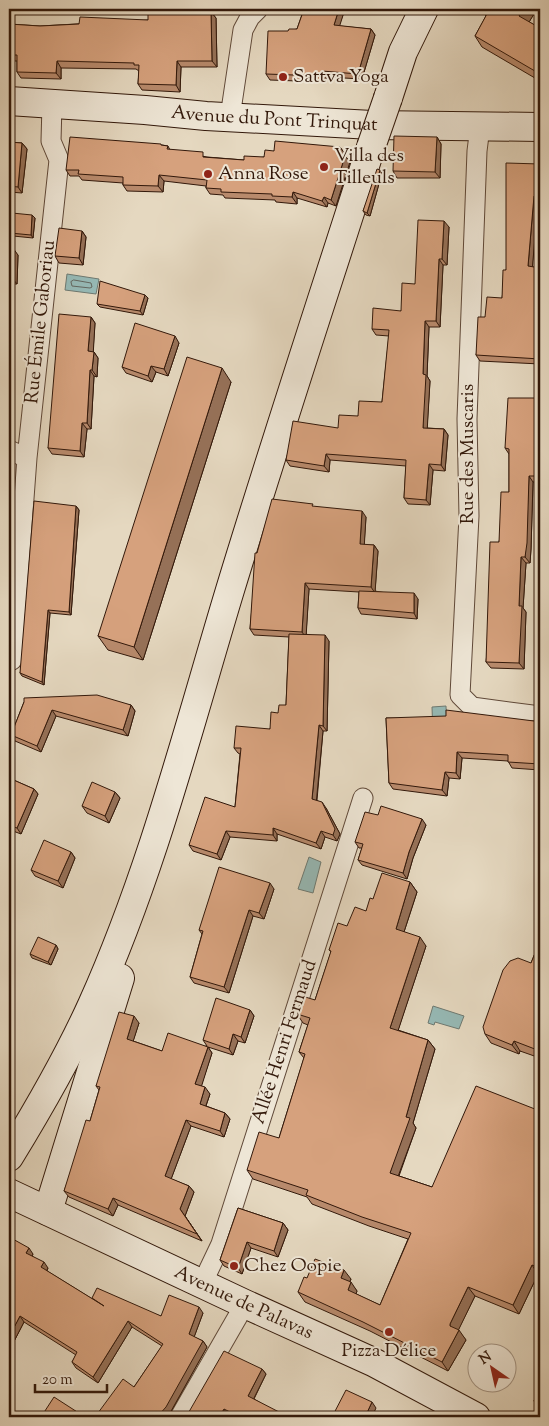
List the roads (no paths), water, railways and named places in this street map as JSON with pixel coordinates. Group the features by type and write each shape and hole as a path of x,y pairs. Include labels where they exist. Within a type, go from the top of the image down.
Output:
{"street":[{"path":"230,117 243,30 258,9"},
{"path":"9,1157 70,1051 92,1005 125,925 152,851 231,587 371,147 404,52 424,9"},
{"name":"Avenue du Pont Trinquat","path":"9,101 230,117 384,125 540,127"},
{"name":"Rue Émile Gaboriau","path":"9,660 12,660 27,458 59,160 50,141 52,104"},
{"name":"Rue des Muscaris","path":"480,127 477,151 467,418 469,516 460,695 472,707 540,716"},
{"path":"9,450 27,458"},
{"name":"Allée Henri Fermaud","path":"202,1284 221,1244 363,798"},
{"path":"48,1211 143,902 152,851"},
{"name":"Avenue de Palavas","path":"9,1193 373,1362 476,1417"},
{"path":"180,1417 245,1304"}],"water":[{"path":"67,274 99,279 96,294 65,290"},
{"path":"446,706 447,735 433,736 432,707"},
{"path":"309,857 321,862 313,893 298,889"},
{"path":"433,1006 464,1016 459,1029 435,1022 434,1025 428,1023"}],"place":[{"name":"Sattva Yoga","path":"283,77"},
{"name":"Villa des Tilleuls","path":"324,167"},
{"name":"Anna Rose","path":"208,174"},
{"name":"Chez Oopie","path":"234,1266"},
{"name":"Pizza Délice","path":"389,1332"}]}
